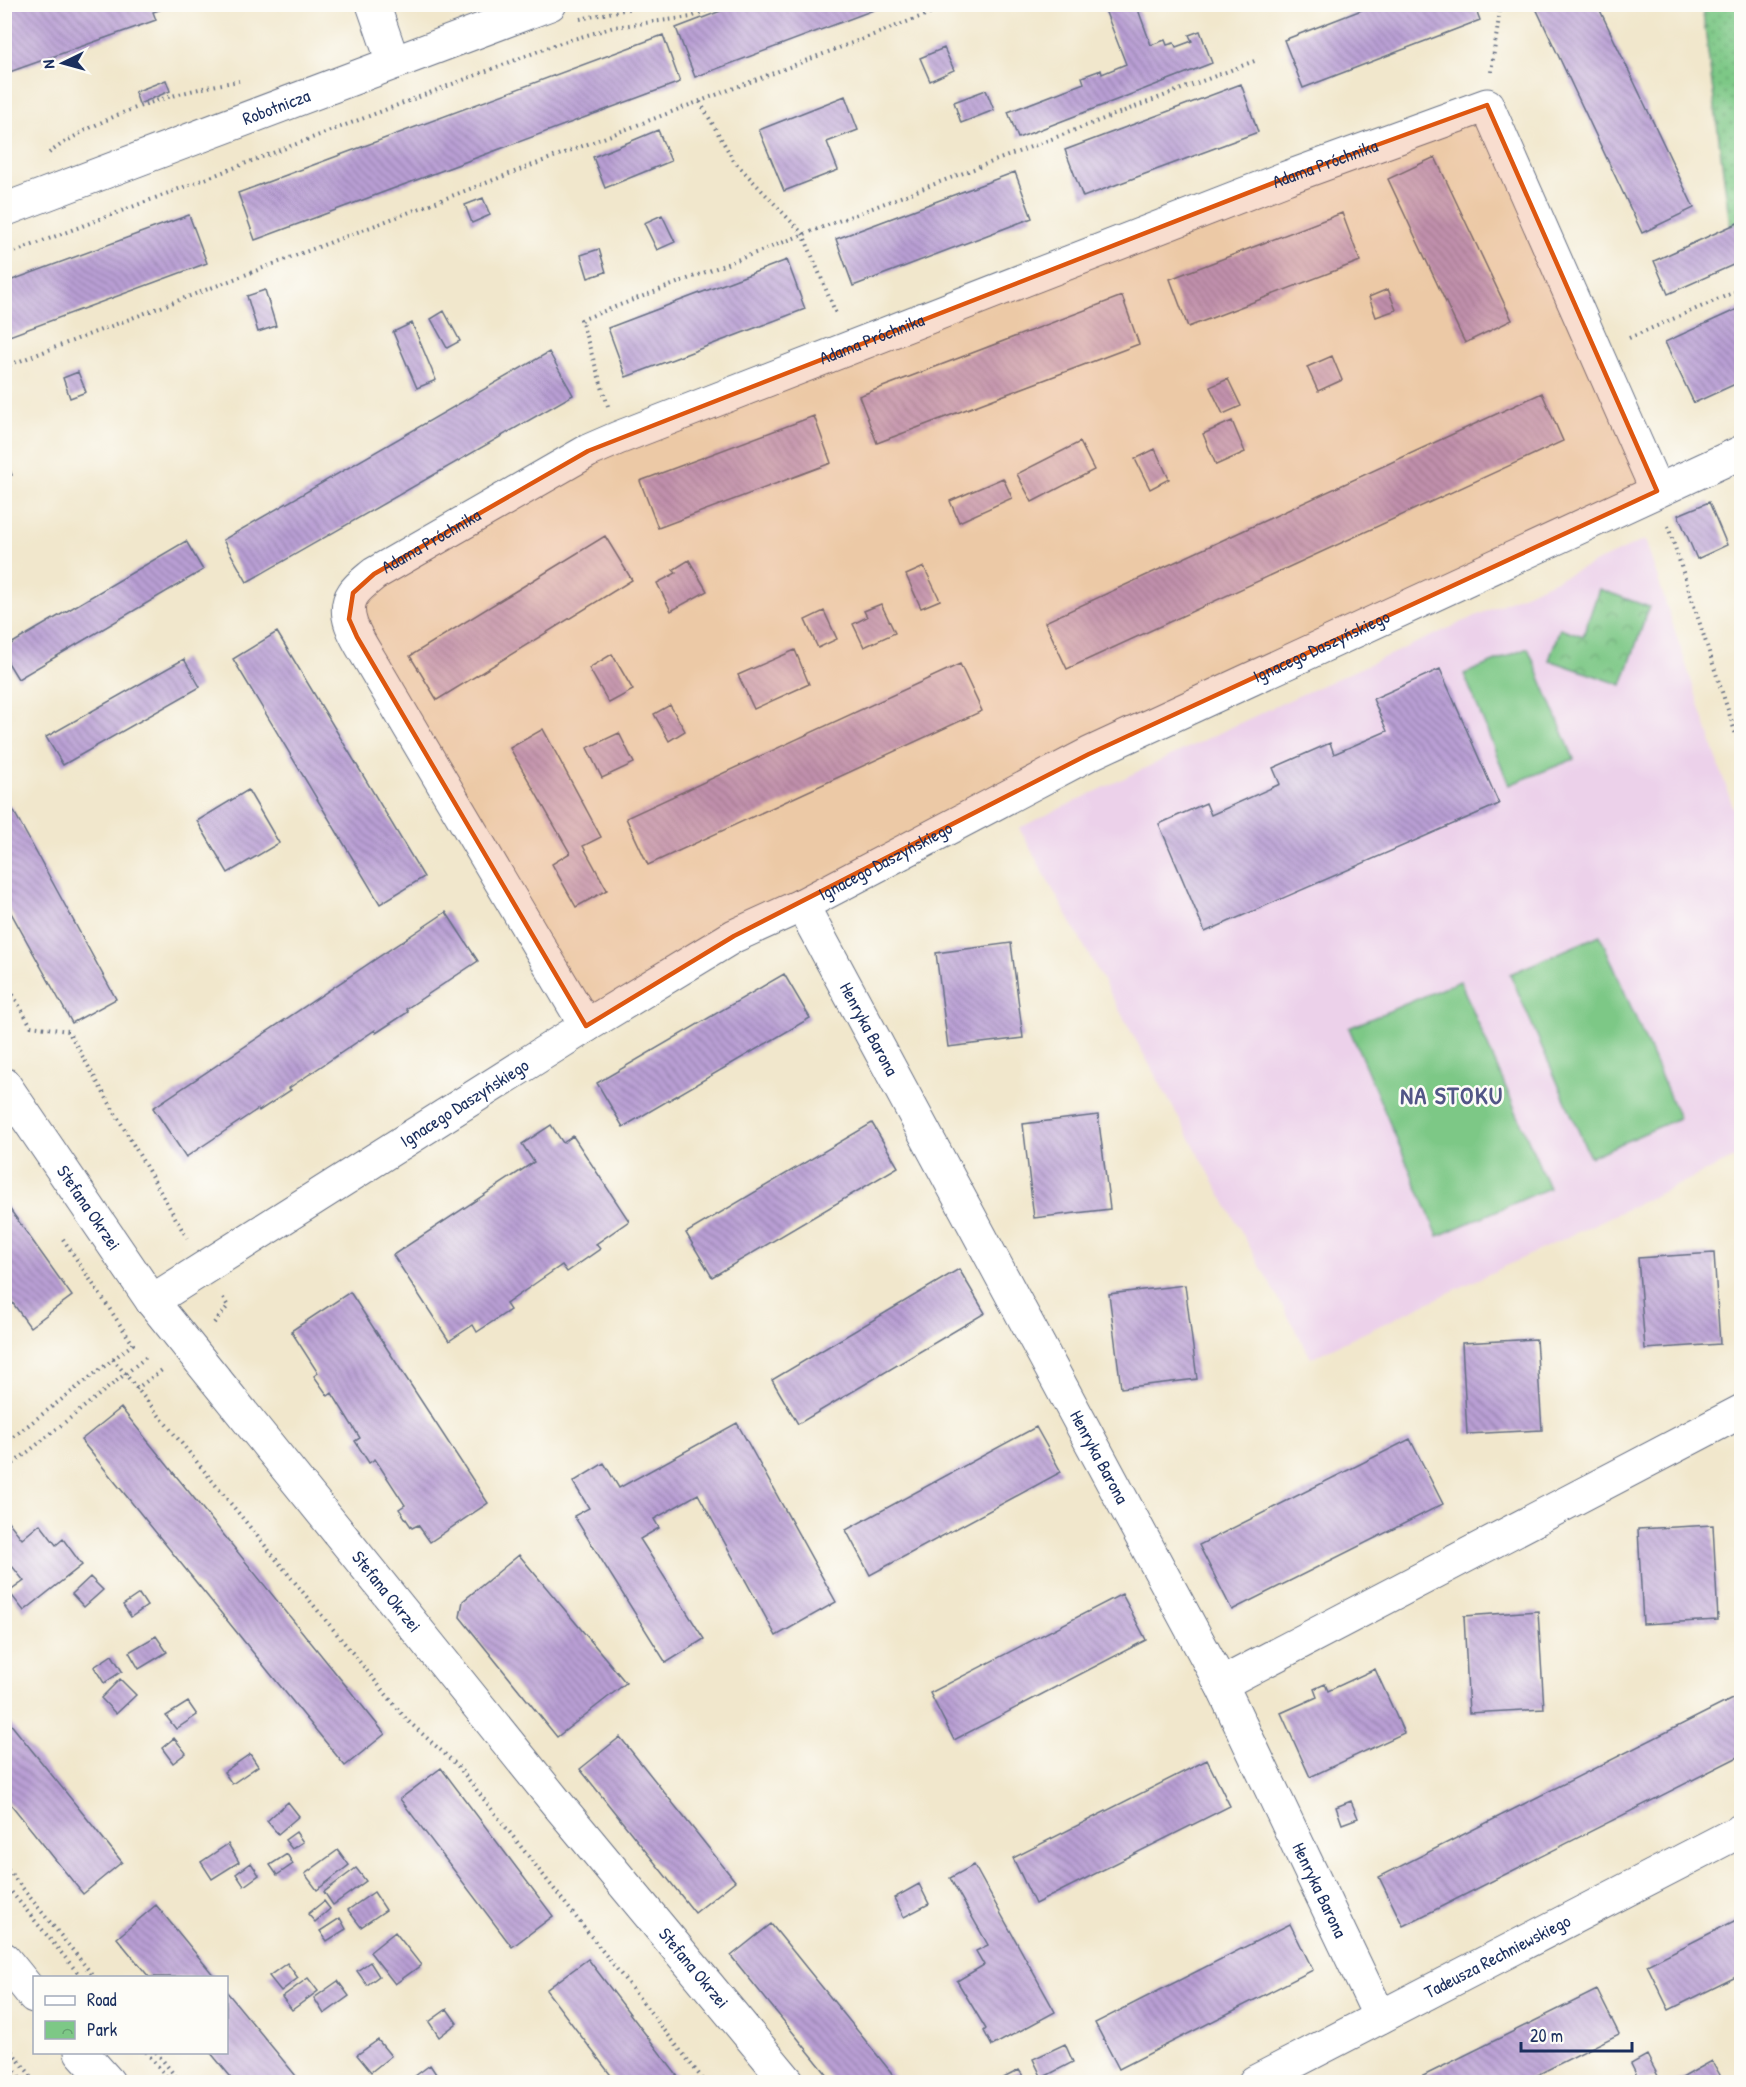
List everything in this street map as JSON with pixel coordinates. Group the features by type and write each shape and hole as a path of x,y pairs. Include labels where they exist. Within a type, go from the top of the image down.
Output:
{"street":[{"path":"374,4 393,62"},
{"name":"Robotnicza","path":"4,210 550,4"},
{"path":"1486,105 1657,491"},
{"name":"Adama Próchnika","path":"586,1026 357,637 349,619 348,605 353,593 374,574 588,451 618,438 1286,178 1486,105"},
{"name":"Ignacego Daszyńskiego","path":"152,1301 586,1026 734,936 802,905 1089,754 1742,452"},
{"name":"Henryka Barona","path":"802,905 1221,1684 1380,2017"},
{"name":"Stefana Okrzei","path":"4,1084 152,1301 183,1341 555,1801 788,2082"},
{"path":"1221,1684 1742,1411"},
{"name":"Tadeusza Rechniewskiego","path":"1255,2082 1742,1830"},
{"path":"4,1959 33,1995"}],"path":[{"path":"4,256 557,44 614,27 692,16 723,4"},
{"path":"4,367 954,4"},
{"path":"1486,105 1501,4"},
{"path":"618,438 582,320 1257,60"},
{"path":"44,156 72,136 96,124 195,88 250,79"},
{"path":"700,102 734,161 803,234 851,347"},
{"path":"1596,353 1742,289"},
{"path":"1657,491 1742,753"},
{"path":"4,979 32,1026 68,1031 228,1306 183,1341 136,1389"},
{"path":"4,1444 133,1344 56,1228"},
{"path":"4,1471 123,1375 183,1341"},
{"path":"113,1359 123,1375 407,1720 457,1765 705,2082"},
{"path":"4,1865 94,1976"},
{"path":"4,1883 81,1976"},
{"path":"4,2042 36,2082"},
{"path":"148,2054 171,2082"},
{"path":"158,2054 180,2082"},
{"path":"4,2057 24,2082"}],"highlighted area":[{"path":"1487,105 1657,491 1089,754 734,936 586,1026 357,637 349,619 353,593 374,574 588,451 1286,178"}],"shaded area":[{"path":"1645,540 1741,832 1741,1155 1311,1358 1019,828 1278,705"}],"green space":[{"path":"1702,5 1741,5 1741,221 1730,226"},
{"path":"1599,589 1649,607 1622,685 1549,660 1560,628 1583,636"},
{"path":"1528,648 1574,759 1509,785 1464,674"},
{"path":"1600,935 1679,1118 1590,1157 1510,974"},
{"path":"1460,981 1549,1188 1438,1236 1349,1028"}],"building":[{"path":"22,4 174,5 153,12 156,20 4,74 4,10"},
{"path":"739,4 887,5 695,77 676,28"},
{"path":"1116,4 1136,4 1151,45 1165,40 1167,45 1174,43 1176,47 1192,41 1189,35 1200,31 1212,63 1018,138 1008,112 1084,83 1082,77 1101,70 1102,74 1126,64 1105,10 1117,7"},
{"path":"1377,4 1474,4 1480,20 1303,88 1284,40"},
{"path":"1534,4 1597,4 1694,208 1642,233"},
{"path":"663,35 680,82 255,240 238,193"},
{"path":"944,48 954,70 930,81 920,58"},
{"path":"166,80 170,91 139,104 135,92"},
{"path":"1241,84 1258,132 1083,197 1065,150"},
{"path":"986,90 994,110 961,123 954,102"},
{"path":"845,96 858,130 827,142 838,170 784,191 759,130"},
{"path":"658,130 671,161 605,188 593,157"},
{"path":"1435,157 1512,320 1465,343 1388,179"},
{"path":"1015,172 1032,218 853,286 836,239"},
{"path":"483,198 490,215 472,223 465,205"},
{"path":"1342,213 1360,261 1188,327 1170,279"},
{"path":"189,215 207,263 4,338 4,283"},
{"path":"662,215 675,242 657,250 644,223"},
{"path":"1742,221 1742,261 1668,294 1654,261"},
{"path":"599,249 606,272 588,278 581,255"},
{"path":"787,260 805,309 626,377 608,328"},
{"path":"1388,289 1396,310 1376,317 1369,297"},
{"path":"265,290 276,326 258,332 247,296"},
{"path":"1122,296 1139,344 877,443 859,396"},
{"path":"1742,307 1742,381 1694,403 1665,342"},
{"path":"444,311 460,341 447,348 431,319"},
{"path":"412,323 436,380 417,388 393,332"},
{"path":"549,352 573,395 247,582 223,540"},
{"path":"1332,356 1342,380 1318,391 1307,367"},
{"path":"78,372 86,392 70,398 63,378"},
{"path":"1228,379 1241,406 1223,414 1210,387"},
{"path":"1542,393 1563,441 1067,669 1045,622"},
{"path":"814,416 831,463 658,528 640,481"},
{"path":"1232,421 1245,452 1216,465 1203,434"},
{"path":"1080,442 1094,470 1032,502 1017,474"},
{"path":"1155,449 1169,479 1150,489 1135,459"},
{"path":"4,455 12,475 4,478"},
{"path":"1003,478 1012,498 959,522 950,501"},
{"path":"1709,502 1727,545 1697,559 1678,515"},
{"path":"605,536 632,580 437,700 410,656"},
{"path":"186,541 203,570 18,679 4,656 4,648"},
{"path":"689,560 707,591 671,611 657,583 676,573 673,570"},
{"path":"924,567 940,600 921,608 906,575"},
{"path":"881,604 895,633 864,647 853,624 867,617 864,611"},
{"path":"824,611 837,639 818,648 805,620"},
{"path":"277,632 424,877 380,904 233,659"},
{"path":"795,650 809,684 754,709 738,675"},
{"path":"612,654 633,690 609,703 589,668"},
{"path":"184,659 200,687 63,765 46,737"},
{"path":"960,664 982,711 648,865 626,818"},
{"path":"1440,669 1499,804 1205,932 1159,824 1206,803 1211,815 1280,784 1273,768 1330,743 1334,754 1387,731 1373,699"},
{"path":"670,705 685,731 669,741 654,714"},
{"path":"543,729 601,837 583,846 607,890 576,907 552,864 570,853 510,748"},
{"path":"619,733 634,763 602,778 587,748"},
{"path":"248,790 279,843 228,873 197,821"},
{"path":"11,806 116,999 72,1023 4,900 4,810"},
{"path":"446,912 478,961 406,1009 408,1012 376,1033 375,1030 289,1088 291,1090 186,1157 153,1108"},
{"path":"1011,943 1023,1038 948,1047 936,953"},
{"path":"784,974 810,1018 623,1127 597,1083"},
{"path":"1098,1115 1110,1209 1034,1218 1023,1124"},
{"path":"872,1123 898,1167 712,1277 686,1233"},
{"path":"551,1125 563,1143 573,1136 629,1221 596,1244 600,1249 567,1272 562,1265 506,1304 510,1310 477,1332 473,1325 449,1341 393,1255 534,1162 522,1144"},
{"path":"4,1201 72,1296 30,1327 4,1291"},
{"path":"1714,1253 1720,1344 1645,1349 1638,1258"},
{"path":"959,1269 985,1313 798,1424 772,1380"},
{"path":"1185,1285 1197,1379 1121,1388 1109,1294"},
{"path":"350,1292 488,1503 430,1542 418,1525 412,1528 399,1509 405,1505 375,1459 369,1463 355,1441 360,1438 332,1393 328,1396 314,1376 318,1373 291,1331"},
{"path":"1536,1339 1542,1430 1467,1434 1462,1343"},
{"path":"121,1408 385,1734 345,1766 81,1440"},
{"path":"737,1423 836,1602 776,1636 698,1494 654,1519 659,1528 640,1539 704,1639 666,1663 574,1516 589,1508 573,1482 604,1463 619,1488"},
{"path":"1036,1427 1061,1472 870,1575 846,1530"},
{"path":"1410,1439 1443,1504 1232,1610 1199,1545"},
{"path":"4,1516 22,1539 40,1524 56,1545 63,1539 82,1565 24,1611 9,1592 24,1581 4,1556"},
{"path":"1713,1525 1718,1620 1643,1624 1638,1529"},
{"path":"519,1555 626,1683 557,1737 460,1617 463,1601"},
{"path":"90,1577 103,1590 84,1607 72,1594"},
{"path":"139,1594 147,1606 131,1617 123,1605"},
{"path":"1122,1594 1146,1640 954,1740 930,1693"},
{"path":"1538,1611 1544,1709 1469,1713 1464,1616"},
{"path":"156,1636 167,1652 139,1669 129,1652"},
{"path":"112,1655 122,1671 104,1683 94,1667"},
{"path":"1375,1669 1404,1733 1310,1777 1281,1713 1317,1697 1314,1689 1325,1684 1328,1691"},
{"path":"120,1679 136,1695 116,1714 101,1698"},
{"path":"1742,1694 1742,1755 1403,1926 1379,1877"},
{"path":"188,1702 197,1715 176,1729 166,1716"},
{"path":"5,1717 122,1862 83,1894 5,1797"},
{"path":"620,1737 735,1881 695,1913 580,1769"},
{"path":"174,1738 186,1753 173,1763 162,1748"},
{"path":"250,1754 258,1766 232,1784 224,1772"},
{"path":"1207,1760 1230,1806 1035,1904 1013,1858"},
{"path":"441,1768 553,1916 512,1947 400,1799"},
{"path":"1351,1801 1358,1818 1342,1824 1336,1807"},
{"path":"288,1802 299,1816 278,1834 267,1821"},
{"path":"296,1832 303,1842 292,1849 285,1840"},
{"path":"228,1844 239,1862 212,1879 201,1862"},
{"path":"338,1850 349,1865 317,1890 305,1874"},
{"path":"287,1854 293,1864 277,1875 270,1865"},
{"path":"251,1863 259,1875 244,1886 236,1874"},
{"path":"974,1865 1055,2012 992,2046 984,2031 986,2029 957,1981 984,1965 976,1951 988,1945 950,1878"},
{"path":"356,1868 366,1881 333,1905 324,1892"},
{"path":"919,1884 929,1904 904,1917 894,1898"},
{"path":"374,1892 386,1910 361,1927 348,1910"},
{"path":"324,1901 330,1909 315,1922 308,1914"},
{"path":"156,1905 214,1976 148,1976 117,1938"},
{"path":"1742,1917 1742,1974 1669,2010 1647,1965"},
{"path":"340,1918 346,1929 327,1941 320,1931"},
{"path":"771,1924 899,2082 833,2082 731,1956"},
{"path":"1290,1924 1313,1970 1119,2069 1095,2023"},
{"path":"395,1932 421,1965 395,1984 370,1952"},
{"path":"588,1959 682,2082 616,2082 546,1990"},
{"path":"370,1962 379,1976 367,1985 357,1971"},
{"path":"287,1963 298,1978 281,1991 269,1976"},
{"path":"308,1978 318,1991 292,2010 282,1997"},
{"path":"338,1981 349,1996 324,2014 314,1998"},
{"path":"1597,1990 1619,2034 1523,2082 1411,2082"},
{"path":"228,1993 301,2082 235,2082 212,2054 228,2054"},
{"path":"447,2009 457,2023 439,2037 429,2022"},
{"path":"378,2040 391,2056 371,2072 357,2055"},
{"path":"1065,2044 1073,2062 1042,2078 1033,2059"},
{"path":"1647,2055 1658,2076 1640,2082 1631,2064"},
{"path":"1712,2061 1724,2082 1675,2082 1696,2070"},
{"path":"430,2065 440,2080 437,2082 407,2082"},
{"path":"1019,2070 1027,2082 996,2082"}],"district":[{"name":"NA STOKU","path":"1452,1096"}]}
